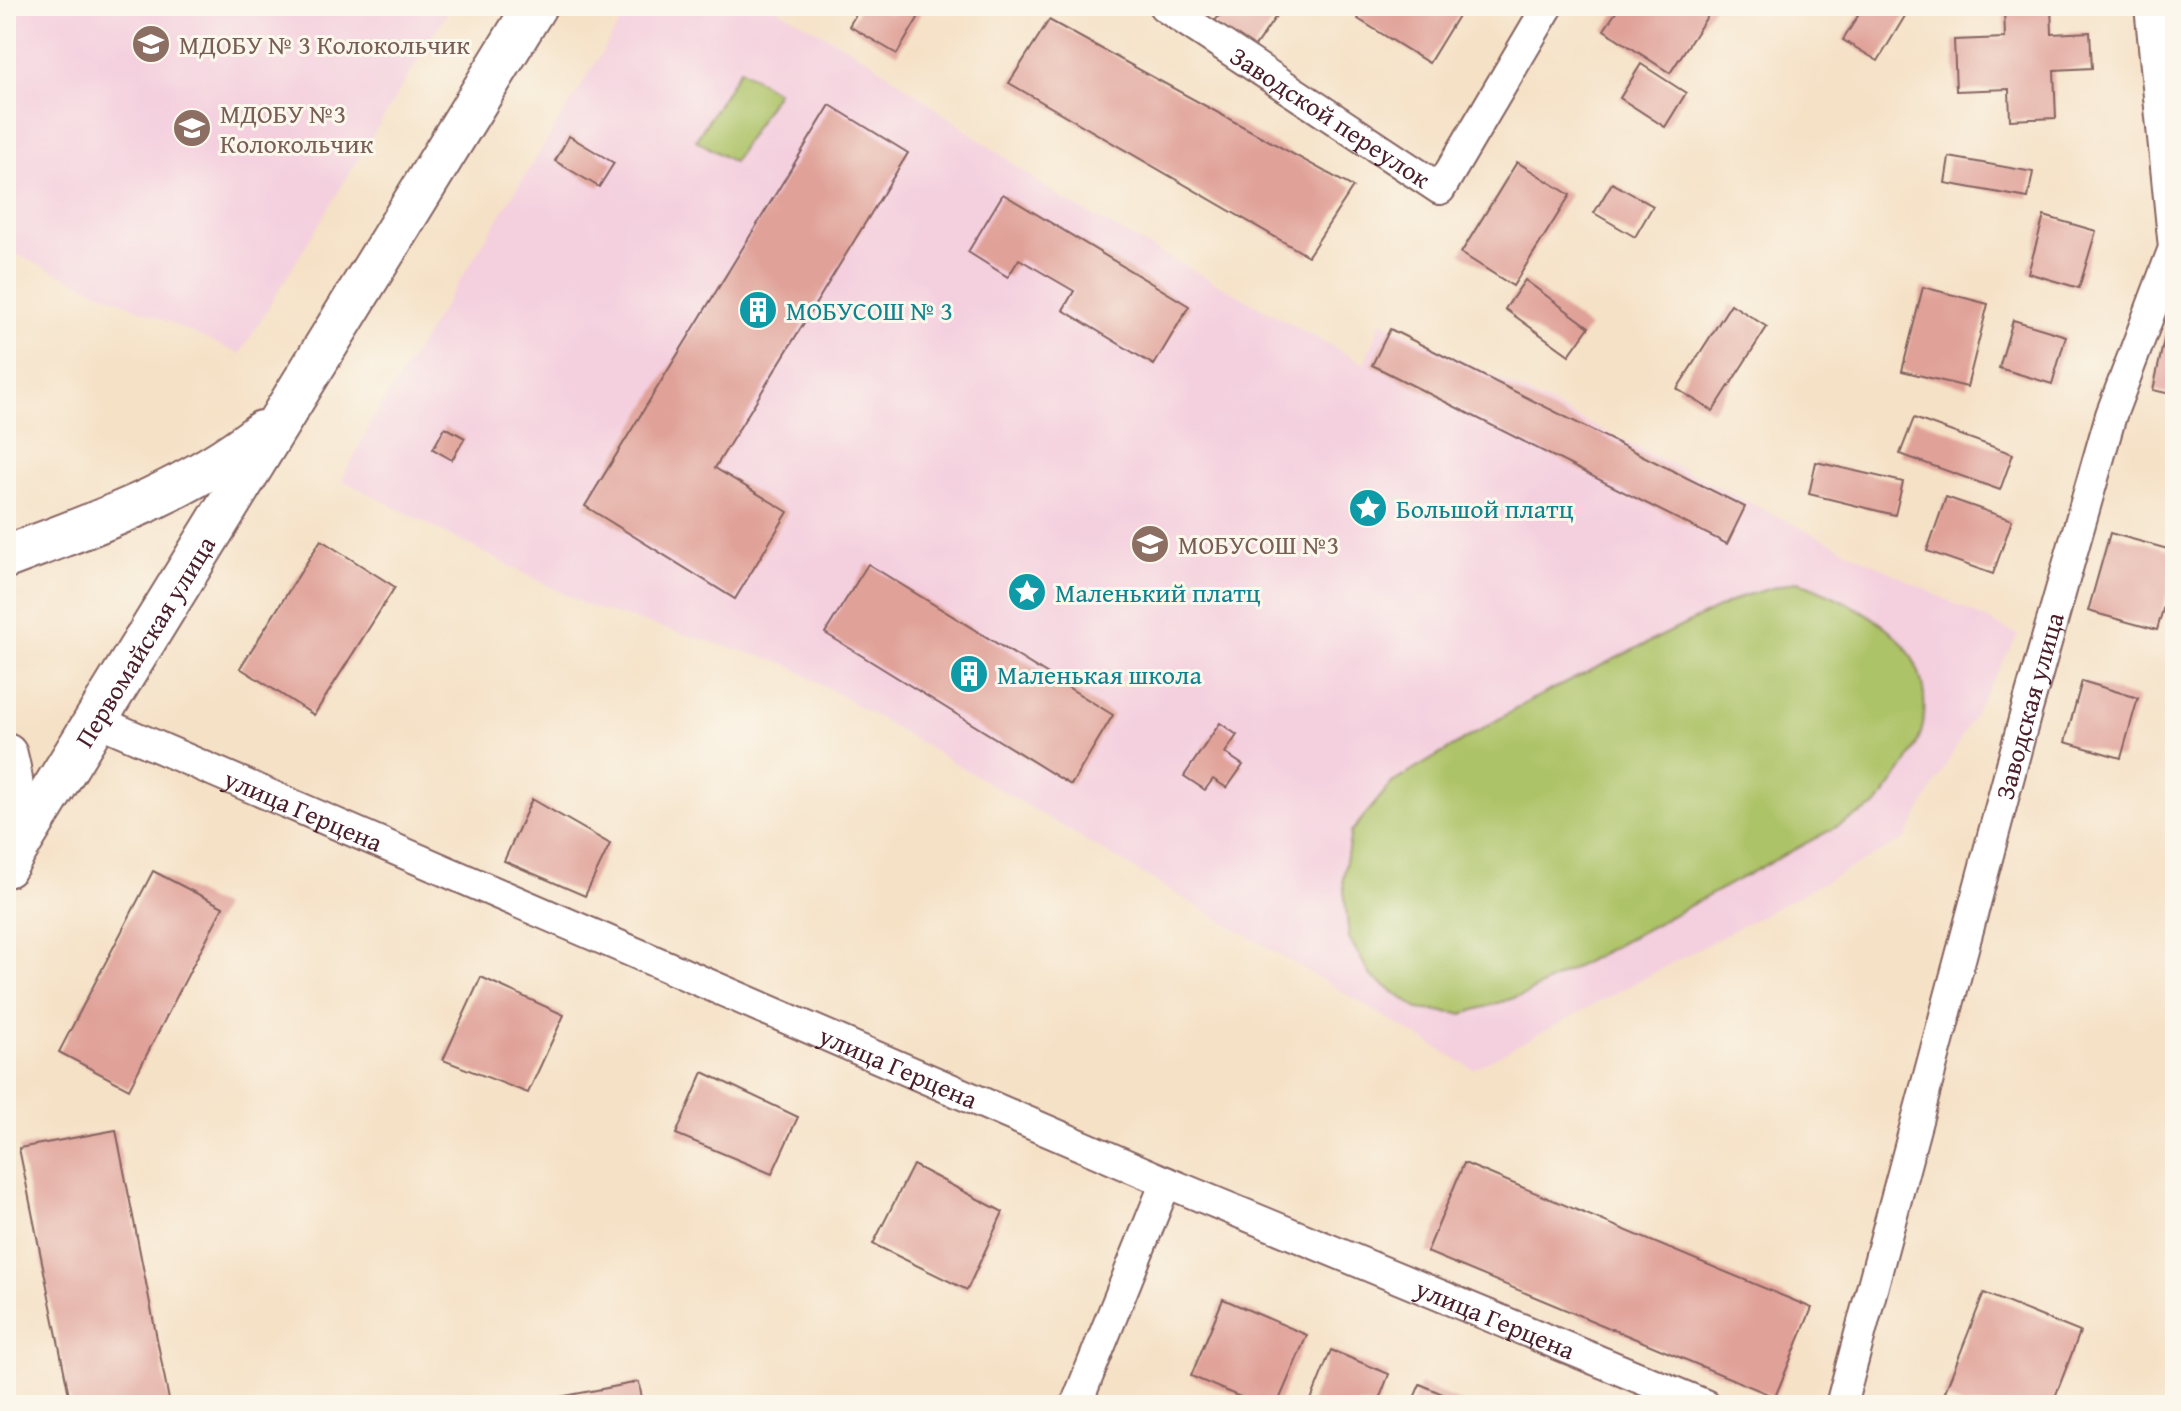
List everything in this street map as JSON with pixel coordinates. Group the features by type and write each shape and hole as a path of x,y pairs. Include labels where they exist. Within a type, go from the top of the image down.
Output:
{"main road":[{"name":"Первомайская улица","path":"6,866 535,6"},
{"name":"Первомайская улица","path":"6,557 141,506 224,462 282,416"},
{"path":"6,755 12,789 11,829 6,848"}],"street":[{"name":"Заводской переулок","path":"1164,6 1440,189 1548,6"},
{"name":"Заводская улица","path":"1841,1405 2025,716 2111,415 2174,248 2150,6"},
{"name":"улица Герцена","path":"98,721 1166,1182 1705,1405"},
{"path":"1076,1405 1166,1182"}],"shaded area":[{"name":"МДОБУ №3 Колокольчик","path":"6,6 451,6 240,354 6,250"},
{"name":"МОБУСОШ №3","path":"631,6 772,6 865,57 1062,199 1364,364 1381,321 2018,635 1905,839 1473,1069 787,664 590,607 342,480 372,421"}],"green space":[{"path":"740,69 777,92 733,162 696,140"},
{"path":"1798,581 1870,615 1890,630 1906,648 1918,670 1924,695 1920,736 1904,767 1877,805 1524,995 1462,1014 1418,1009 1371,976 1349,938 1343,879 1351,832 1392,783 1531,700 1743,596"}],"building":[{"path":"861,6 877,6 890,14 895,6 925,6 897,54 849,26"},
{"path":"1226,6 1283,6 1252,51 1213,24"},
{"path":"1366,6 1464,6 1429,63 1358,19"},
{"path":"1620,6 1714,6 1670,73 1604,30"},
{"path":"1864,6 1911,6 1878,61 1843,40"},
{"path":"2004,6 2051,6 2052,34 2090,32 2092,68 2054,70 2056,118 2010,120 2009,89 1956,91 1954,40 2005,38"},
{"path":"1049,20 1353,187 1308,256 1009,83"},
{"path":"1641,64 1686,93 1665,127 1620,98"},
{"name":"МОБУСОШ № 3","path":"830,105 908,153 715,468 788,512 735,599 585,506"},
{"path":"569,136 614,163 599,187 555,161"},
{"path":"1949,157 2033,172 2028,198 1945,183"},
{"path":"1517,162 1570,195 1513,286 1461,253"},
{"path":"1612,183 1653,206 1635,237 1594,213"},
{"path":"1003,194 1189,306 1154,365 1063,310 1074,291 1019,259 1008,277 968,252"},
{"path":"2044,216 2096,231 2079,288 2028,273"},
{"path":"1525,280 1589,327 1569,355 1505,309"},
{"path":"1923,287 1988,304 1967,387 1902,371"},
{"path":"2172,303 2175,304 2175,395 2153,390"},
{"path":"1731,304 1767,327 1713,411 1677,389"},
{"path":"2013,320 2066,336 2052,384 1999,368"},
{"path":"1390,329 1745,507 1727,544 1372,365"},
{"path":"1914,418 2013,454 2000,490 1900,454"},
{"path":"445,427 465,438 452,460 433,449"},
{"path":"1816,462 1903,482 1895,515 1809,494"},
{"path":"1946,497 2012,520 1993,574 1927,551"},
{"path":"2110,533 2175,551 2175,567 2157,630 2088,611"},
{"path":"321,540 395,587 314,715 240,668"},
{"name":"Маленькая школа","path":"868,564 1113,715 1071,785 825,633"},
{"path":"2082,681 2138,698 2121,758 2065,742"},
{"path":"1220,723 1237,735 1225,753 1243,765 1227,788 1213,779 1205,790 1184,776"},
{"path":"532,799 610,844 585,896 504,861"},
{"path":"153,871 223,907 129,1089 59,1052"},
{"path":"481,977 564,1015 528,1093 443,1060"},
{"path":"703,1072 798,1117 772,1174 676,1134"},
{"path":"116,1130 170,1405 71,1405 19,1148"},
{"path":"1464,1163 1812,1308 1775,1397 1427,1252"},
{"path":"913,1165 1003,1212 967,1290 873,1244"},
{"path":"1984,1293 2080,1332 2052,1405 1962,1405 1943,1397"},
{"path":"1223,1299 1307,1335 1277,1405 1259,1405 1191,1376"},
{"path":"1331,1350 1389,1374 1377,1405 1309,1405"},
{"path":"639,1382 643,1405 534,1405 533,1402"},
{"path":"1420,1384 1467,1405 1411,1405"}],"place":[{"name":"МДОБУ № 3 Колокольчик","path":"151,44"},
{"name":"МДОБУ №3 Колокольчик","path":"192,128"},
{"name":"МОБУСОШ № 3","path":"758,310"},
{"name":"Большой платц","path":"1368,508"},
{"name":"МОБУСОШ №3","path":"1150,544"},
{"name":"Маленький платц","path":"1027,592"},
{"name":"Маленькая школа","path":"969,674"}]}
